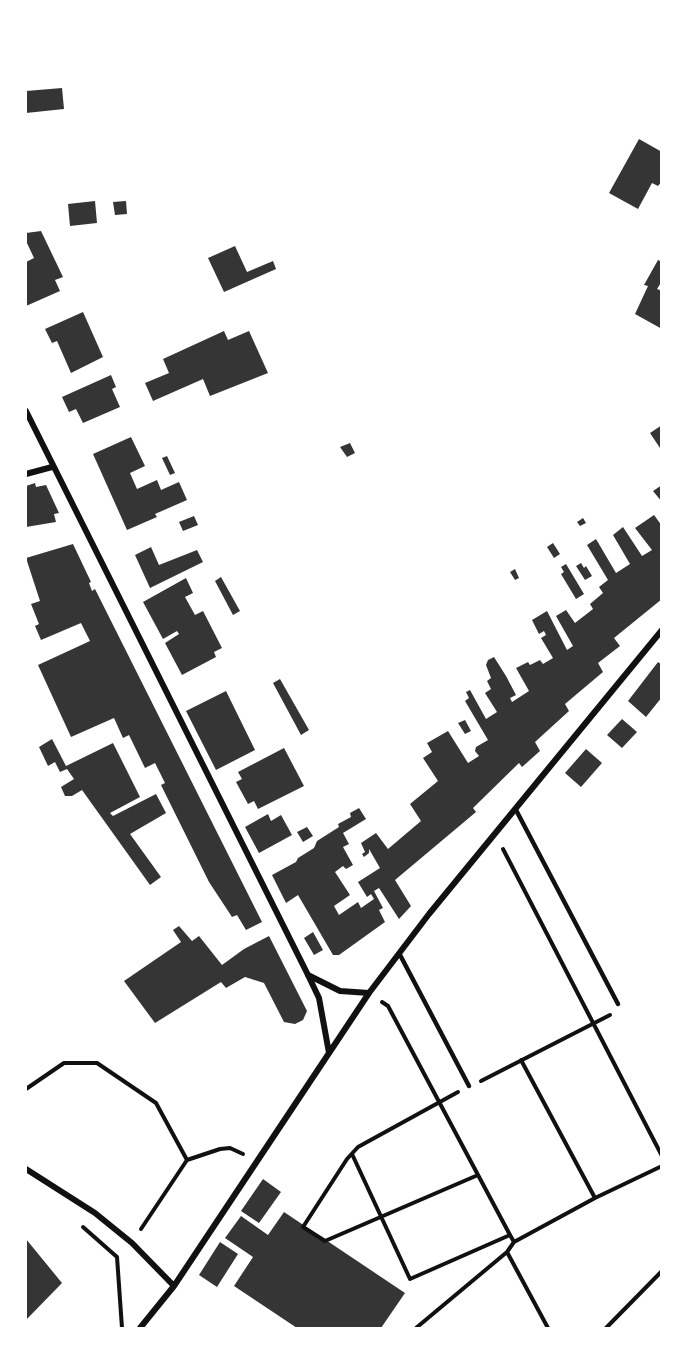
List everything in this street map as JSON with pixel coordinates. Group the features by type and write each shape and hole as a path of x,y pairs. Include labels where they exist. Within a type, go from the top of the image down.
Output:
{"street":[{"path":"26,411 319,998 329,1053"},
{"path":"26,474 52,467"},
{"path":"140,1329 174,1286 369,993 662,630"},
{"path":"308,975 340,991 369,993"},
{"path":"26,1169 95,1213 132,1243 174,1286"}],"lane":[{"path":"516,810 618,1004"},
{"path":"399,953 469,1086"}],"path":[{"path":"495,835 662,1156"},
{"path":"369,993 388,1006 514,1242"},
{"path":"478,1175 325,1241 303,1227 358,1147 469,1086 594,1024 621,1009 618,1004"},
{"path":"521,1060 595,1198"},
{"path":"26,1089 64,1063 97,1063 156,1103 187,1160"},
{"path":"132,1243 187,1160 230,1148 259,1160"},
{"path":"352,1154 410,1279 510,1235"},
{"path":"416,1329 507,1252 514,1242 595,1198 662,1166"},
{"path":"79,1223 117,1257 122,1329"},
{"path":"507,1252 548,1329"},
{"path":"606,1329 662,1271"}],"building":[{"path":"62,88 64,109 26,113 26,91"},
{"path":"639,139 662,152 662,181 658,186 652,183 638,209 609,193"},
{"path":"95,201 97,223 70,226 68,204"},
{"path":"126,201 127,214 115,215 113,202"},
{"path":"41,231 63,277 55,280 60,291 26,306 26,262 34,258 26,241 26,233"},
{"path":"235,246 247,272 273,261 276,269 224,292 208,258"},
{"path":"658,260 662,262 662,281 657,289 662,291 662,329 635,314 648,286 644,285"},
{"path":"83,312 103,357 71,373 57,341 52,343 45,329"},
{"path":"224,331 228,340 249,331 268,373 210,396 203,379 153,401 145,383 169,373 163,359"},
{"path":"111,375 116,387 112,389 120,407 83,423 76,409 69,412 62,397"},
{"path":"662,425 662,451 650,433"},
{"path":"131,437 145,466 130,473 137,489 157,480 161,490 179,482 187,500 127,530 93,454"},
{"path":"350,443 355,453 347,457 340,447"},
{"path":"167,456 175,473 170,475 162,458"},
{"path":"35,483 36,487 46,485 59,513 54,514 56,522 26,527 26,486"},
{"path":"662,485 662,502 653,491"},
{"path":"654,515 662,526 662,599 614,638 620,646 598,663 603,672 565,704 569,711 535,742 540,751 522,767 519,763 473,808 476,812 395,880 411,906 399,919 379,888 374,891 383,908 379,910 385,922 339,955 333,955 298,895 286,903 272,875 296,862 298,858 314,848 317,841 339,827 338,824 351,817 350,813 359,808 366,819 343,833 349,844 343,847 353,865 346,869 343,866 335,872 350,895 334,906 339,915 358,902 361,908 374,899 371,894 367,897 358,882 380,868 369,849 369,853 364,857 362,854 365,852 361,843 376,833 388,849 421,821 410,804 438,781 423,758 432,752 427,743 448,731 468,763 479,756 475,751 476,747 488,740 465,701 469,698 466,692 470,690 486,719 497,712 485,693 491,689 487,681 491,678 486,665 488,660 494,657 506,676 516,695 510,698 512,702 529,691 516,668 528,662 530,665 540,660 543,664 553,658 541,638 546,635 544,631 539,634 532,620 547,611 567,650 573,646 556,616 566,610 575,623 593,609 590,604 603,593 599,587 608,580 587,545 596,539 616,573 630,564 613,535 623,527 642,556 652,550 635,528"},
{"path":"194,516 198,525 183,531 179,522"},
{"path":"583,518 586,523 580,526 577,522"},
{"path":"553,543 560,554 554,558 547,547"},
{"path":"73,544 91,582 89,583 92,591 95,589 262,922 246,930 237,915 232,917 209,882 161,785 165,783 155,763 145,768 129,735 123,738 114,718 71,737 38,665 90,641 81,623 41,640 35,626 39,624 31,604 40,601 26,558"},
{"path":"151,547 159,565 197,550 203,562 150,588 135,555"},
{"path":"581,563 584,568 586,566 592,576 585,580 576,566"},
{"path":"566,564 584,594 576,599 561,574 564,572 561,567"},
{"path":"515,569 519,578 515,580 510,572"},
{"path":"221,577 240,611 233,615 215,581"},
{"path":"186,578 193,593 185,597 195,615 203,611 222,648 214,652 216,657 182,675 165,643 179,634 177,631 163,639 143,602"},
{"path":"658,662 662,665 662,697 646,717 628,701"},
{"path":"280,679 309,730 301,735 273,683"},
{"path":"226,691 255,750 216,770 186,711"},
{"path":"622,719 637,732 622,748 607,735"},
{"path":"465,720 471,731 465,734 458,723"},
{"path":"52,739 66,766 113,743 140,797 110,813 113,816 156,794 166,813 130,834 161,877 150,885 82,790 72,796 65,796 61,787 74,779 67,769 60,772 55,762 48,766 39,747"},
{"path":"284,748 304,786 258,809 254,801 248,804 236,782 242,779 238,772"},
{"path":"586,749 602,763 581,787 565,773"},
{"path":"268,814 271,821 281,815 292,835 259,853 245,827"},
{"path":"307,827 313,836 303,842 297,832"},
{"path":"179,926 192,941 199,936 222,965 244,949 269,936 307,1011 303,1020 295,1024 284,1022 264,983 245,977 226,988 221,982 155,1023 124,981 181,942 173,930"},
{"path":"313,932 323,950 314,955 304,938"},
{"path":"263,1179 281,1192 259,1223 241,1211"},
{"path":"284,1212 405,1293 381,1328 297,1328 234,1286 253,1257 225,1238 241,1216 268,1235"},
{"path":"26,1239 62,1283 26,1320 27,1280"},
{"path":"220,1242 238,1254 217,1287 199,1275"}]}
